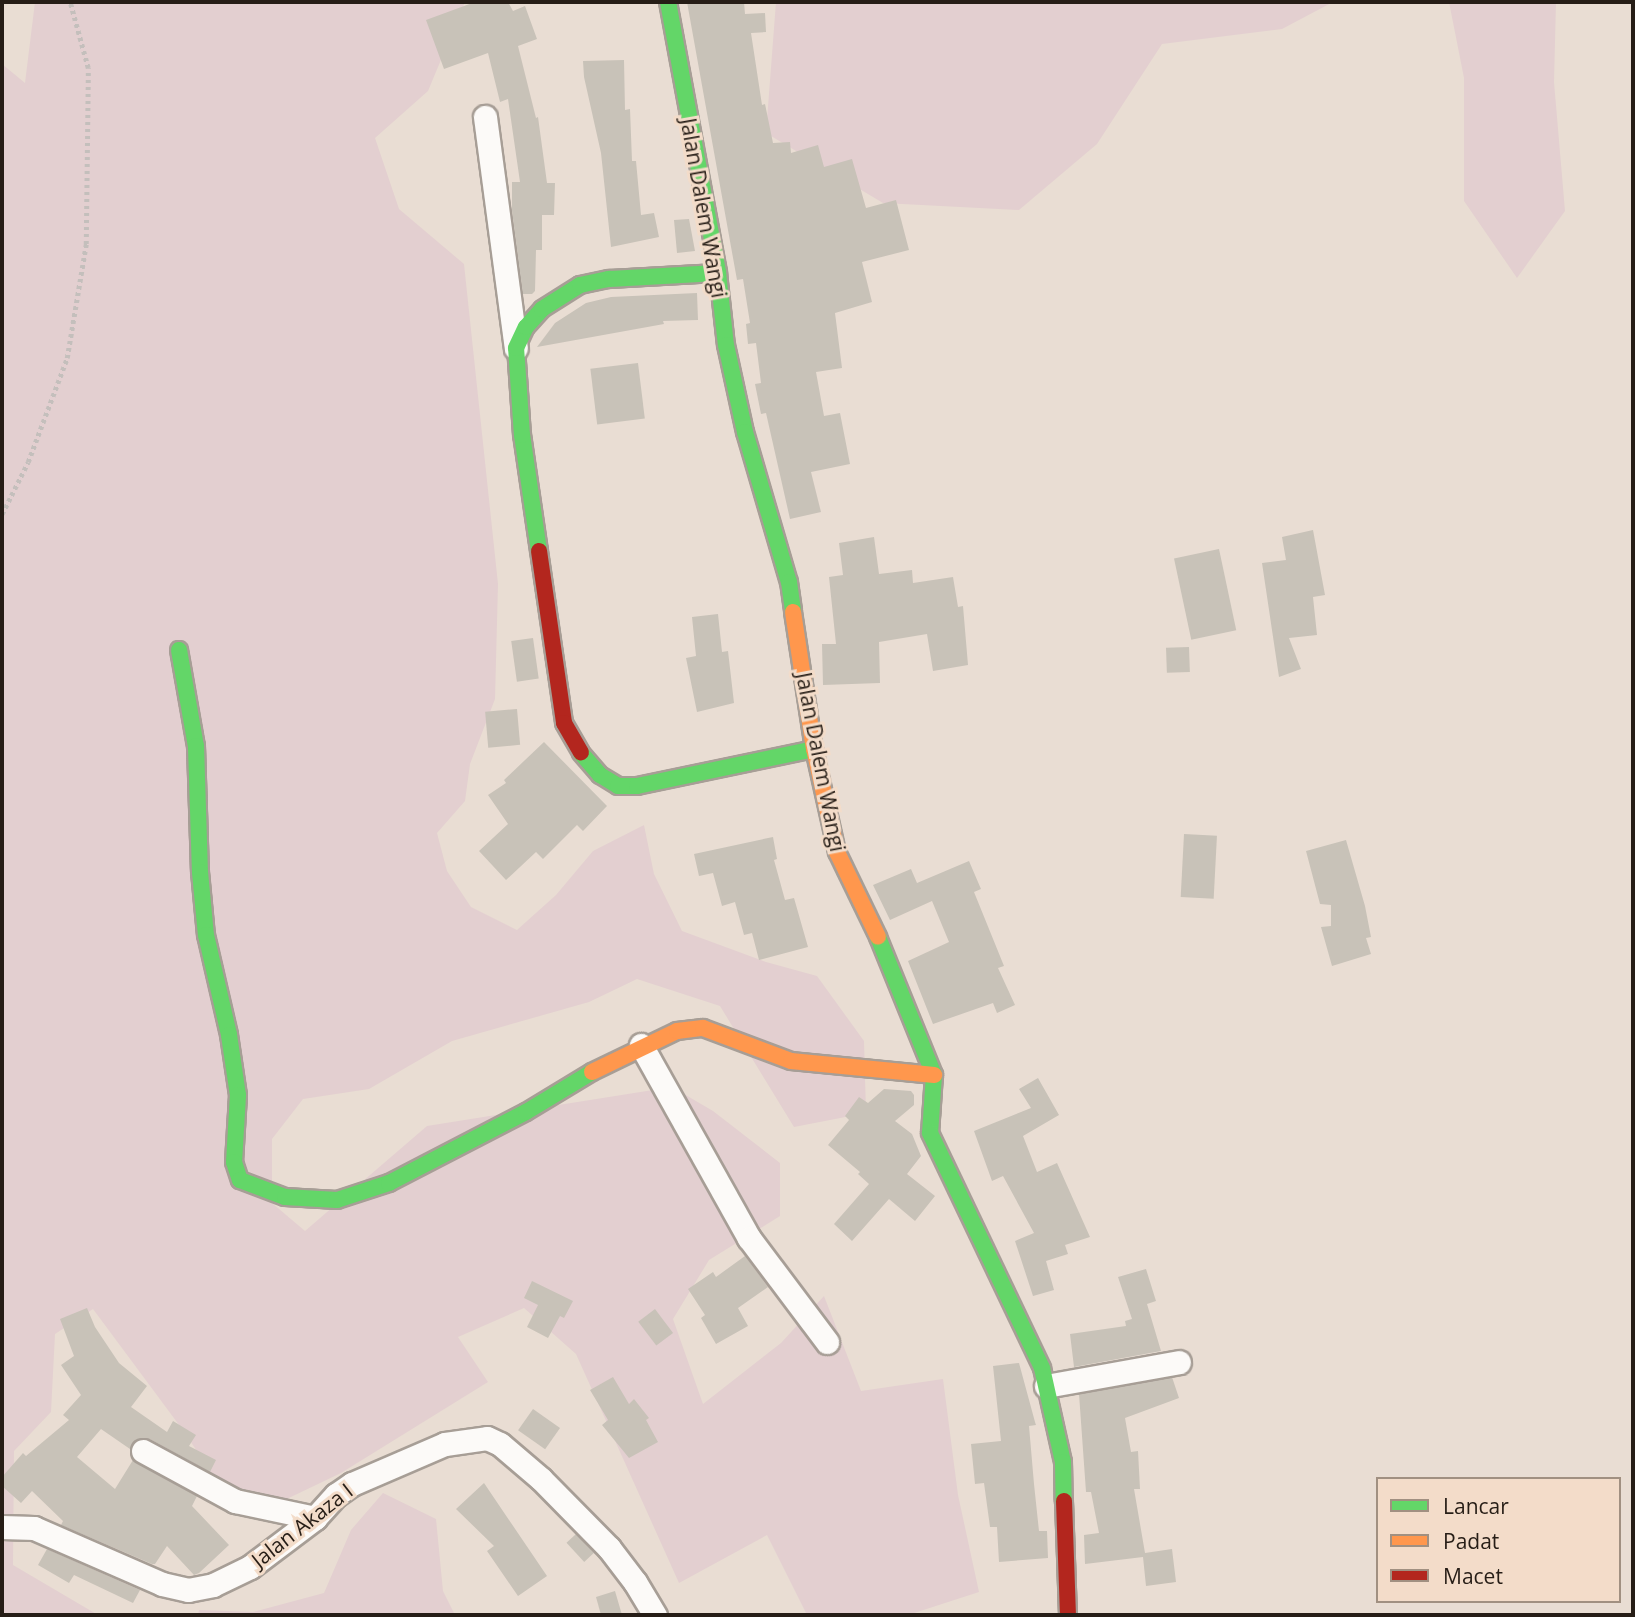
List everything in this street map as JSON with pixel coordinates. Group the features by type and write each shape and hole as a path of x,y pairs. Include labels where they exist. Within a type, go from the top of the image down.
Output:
{"street":[{"name":"Jalan Dalem Wangi","path":"667,2 718,273 726,345 745,432 789,582 814,749 837,852 881,944 934,1075 930,1133 986,1244 1042,1368 1063,1462 1068,1615"},
{"path":"485,117 516,348 522,435 564,723 584,758 600,775 618,786 637,786 814,749"},
{"path":"516,348 526,327 542,309 563,293 580,285 609,279 718,273"},
{"path":"178,650 196,746 200,872 206,934 229,1035 238,1095 234,1162 240,1180 257,1189 285,1196 337,1199 389,1183 526,1112 641,1045 677,1031 703,1028 791,1061 934,1075"},
{"path":"641,1045 749,1238 827,1342"},
{"path":"1046,1386 1179,1362"},
{"name":"Jalan Akaza I","path":"2,1527 34,1528 162,1584 188,1590 214,1585 250,1567 315,1518 336,1495 352,1484 445,1444 486,1438 500,1444 541,1479 609,1548 635,1582 655,1615"},
{"path":"143,1451 235,1501 315,1518"}],"path":[{"path":"2,514 28,462 67,358 86,244 88,68 70,2"}],"shaded area":[{"path":"35,2 465,2 428,91 375,138 399,209 464,264 498,584 495,699 470,764 465,801 437,833 447,871 471,907 517,930 556,895 593,851 644,825 654,874 682,931 766,962 817,976 864,1041 866,1113 794,1127 720,1006 637,979 589,1002 452,1041 369,1089 303,1099 272,1139 272,1203 305,1231 427,1126 672,1087 713,1111 780,1163 780,1216 709,1260 673,1319 703,1404 781,1343 824,1296 861,1391 943,1379 958,1495 979,1592 908,1615 807,1615 767,1535 679,1583 576,1354 524,1308 458,1337 488,1382 341,1473 270,1507 217,1482 185,1433 93,1309 55,1334 51,1412 14,1451 13,1565 98,1615 2,1615 2,64 25,83"},
{"path":"776,2 1333,2 1282,29 1162,44 1097,144 1019,210 883,203 766,133"},
{"path":"1449,2 1556,2 1554,82 1565,211 1517,278 1464,201 1464,78"},
{"path":"383,1493 436,1519 443,1591 455,1615 198,1615 199,1610 253,1612 324,1593 351,1530"}],"building":[{"path":"475,2 508,2 513,11 525,6 537,39 518,46 536,118 538,117 547,183 555,183 554,215 542,215 542,250 536,250 535,291 532,294 523,294 512,211 512,182 520,182 508,99 500,102 488,53 444,69 426,20"},
{"path":"687,2 744,2 745,14 765,13 766,32 751,33 762,105 765,104 773,143 790,142 791,153 818,145 824,167 852,159 866,208 896,200 909,250 862,262 872,302 835,313 842,368 816,372 824,416 840,413 850,464 811,472 821,512 790,519 766,413 761,414 755,384 761,383 756,343 748,344 746,324 750,323 743,279 737,280"},
{"path":"624,60 625,110 630,109 632,161 636,161 641,215 654,213 659,237 611,247 601,153 583,61"},
{"path":"689,219 695,251 677,253 674,220"},
{"path":"697,293 698,320 663,321 664,324 537,347 555,323 586,303 611,297"},
{"path":"638,363 645,419 597,424 590,369"},
{"path":"1313,530 1325,595 1313,597 1317,635 1289,638 1301,669 1279,677 1262,563 1286,560 1282,537"},
{"path":"874,537 879,574 912,570 913,583 953,577 958,607 963,606 968,665 933,671 927,634 879,642 880,683 823,685 822,644 836,644 829,577 843,575 839,543"},
{"path":"1219,549 1236,630 1191,640 1174,559"},
{"path":"718,614 722,652 728,651 734,703 697,712 686,658 696,656 692,617"},
{"path":"533,638 539,679 517,682 511,641"},
{"path":"1189,647 1190,672 1167,673 1166,648"},
{"path":"517,709 520,745 488,748 485,712"},
{"path":"544,742 607,806 583,831 577,825 543,859 536,852 506,880 479,851 508,824 488,795 506,783 504,780"},
{"path":"1184,834 1217,836 1214,899 1181,897"},
{"path":"773,837 777,859 774,860 785,900 794,898 808,947 759,960 752,933 744,935 735,902 722,906 713,873 699,876 694,854"},
{"path":"1346,840 1365,906 1371,937 1366,938 1371,954 1332,966 1321,927 1331,926 1331,905 1320,904 1306,851"},
{"path":"969,861 981,889 974,892 1004,966 998,968 1015,1005 997,1013 993,1003 933,1024 908,961 949,942 932,901 890,920 873,885 911,869 917,883"},
{"path":"1038,1078 1059,1115 1023,1136 1037,1172 1057,1163 1090,1237 1065,1245 1068,1254 1046,1261 1054,1290 1033,1296 1015,1241 1034,1233 1003,1176 992,1181 974,1131 1031,1108 1019,1089"},
{"path":"884,1089 911,1091 914,1095 914,1105 895,1121 912,1134 921,1156 907,1174 935,1196 915,1221 889,1199 852,1241 834,1224 869,1184 858,1174 860,1172 828,1145 849,1120 845,1116 859,1097 868,1103"},
{"path":"745,1256 768,1287 738,1308 748,1326 716,1344 701,1318 705,1315 688,1289 713,1272 716,1277"},
{"path":"1146,1269 1156,1301 1147,1304 1161,1351 1074,1367 1070,1334 1126,1326 1125,1321 1132,1319 1118,1277"},
{"path":"532,1281 573,1301 564,1318 560,1316 548,1338 527,1327 538,1305 524,1298"},
{"path":"87,1308 95,1327 119,1363 147,1386 131,1407 167,1432 173,1421 196,1435 189,1446 216,1460 210,1472 150,1439 136,1439 130,1449 101,1429 77,1457 115,1489 133,1460 197,1496 192,1506 229,1545 199,1573 194,1575 167,1546 155,1564 152,1564 61,1525 63,1521 32,1491 21,1503 2,1486 2,1477 23,1453 26,1456 69,1420 63,1415 81,1395 61,1365 74,1356 60,1319"},
{"path":"655,1309 673,1333 656,1346 638,1322"},
{"path":"1019,1363 1036,1425 1029,1426 1034,1484 1039,1531 1047,1531 1048,1558 999,1562 997,1527 990,1527 984,1483 975,1484 971,1444 1001,1441 993,1366"},
{"path":"613,1377 629,1404 634,1399 649,1418 646,1420 658,1442 629,1458 602,1425 608,1420 590,1390"},
{"path":"1172,1377 1179,1398 1125,1418 1131,1452 1138,1451 1140,1489 1134,1489 1145,1553 1172,1549 1176,1582 1146,1586 1143,1557 1085,1564 1084,1535 1099,1533 1091,1492 1086,1492 1079,1394"},
{"path":"533,1409 560,1428 545,1449 518,1430"},
{"path":"484,1483 547,1576 518,1596 487,1551 494,1546 456,1509"},
{"path":"576,1534 594,1553 584,1562 566,1543"},
{"path":"47,1549 140,1590 133,1603 74,1575 69,1583 38,1565"},
{"path":"615,1591 622,1615 601,1615 596,1597"}],"traffic: fast":[{"path":"668,2 718,273 726,345 745,432 789,582 793,612"},
{"path":"539,551 522,435 516,348 526,327 542,309 580,285 609,279 718,273"},
{"path":"179,650 196,746 200,872 206,935 229,1035 238,1095 234,1162 240,1180 285,1197 337,1200 389,1183 526,1112 592,1072"},
{"path":"581,753 600,775 618,786 637,786 814,749"},
{"path":"878,937 934,1075 930,1133 1042,1368 1063,1462 1064,1501"}],"traffic: slow":[{"path":"793,612 814,749 837,852 878,937"},
{"path":"592,1072 677,1031 703,1028 791,1061 934,1075"}],"traffic: jam":[{"path":"539,551 564,723 581,753"},
{"path":"1064,1501 1068,1615"}]}
